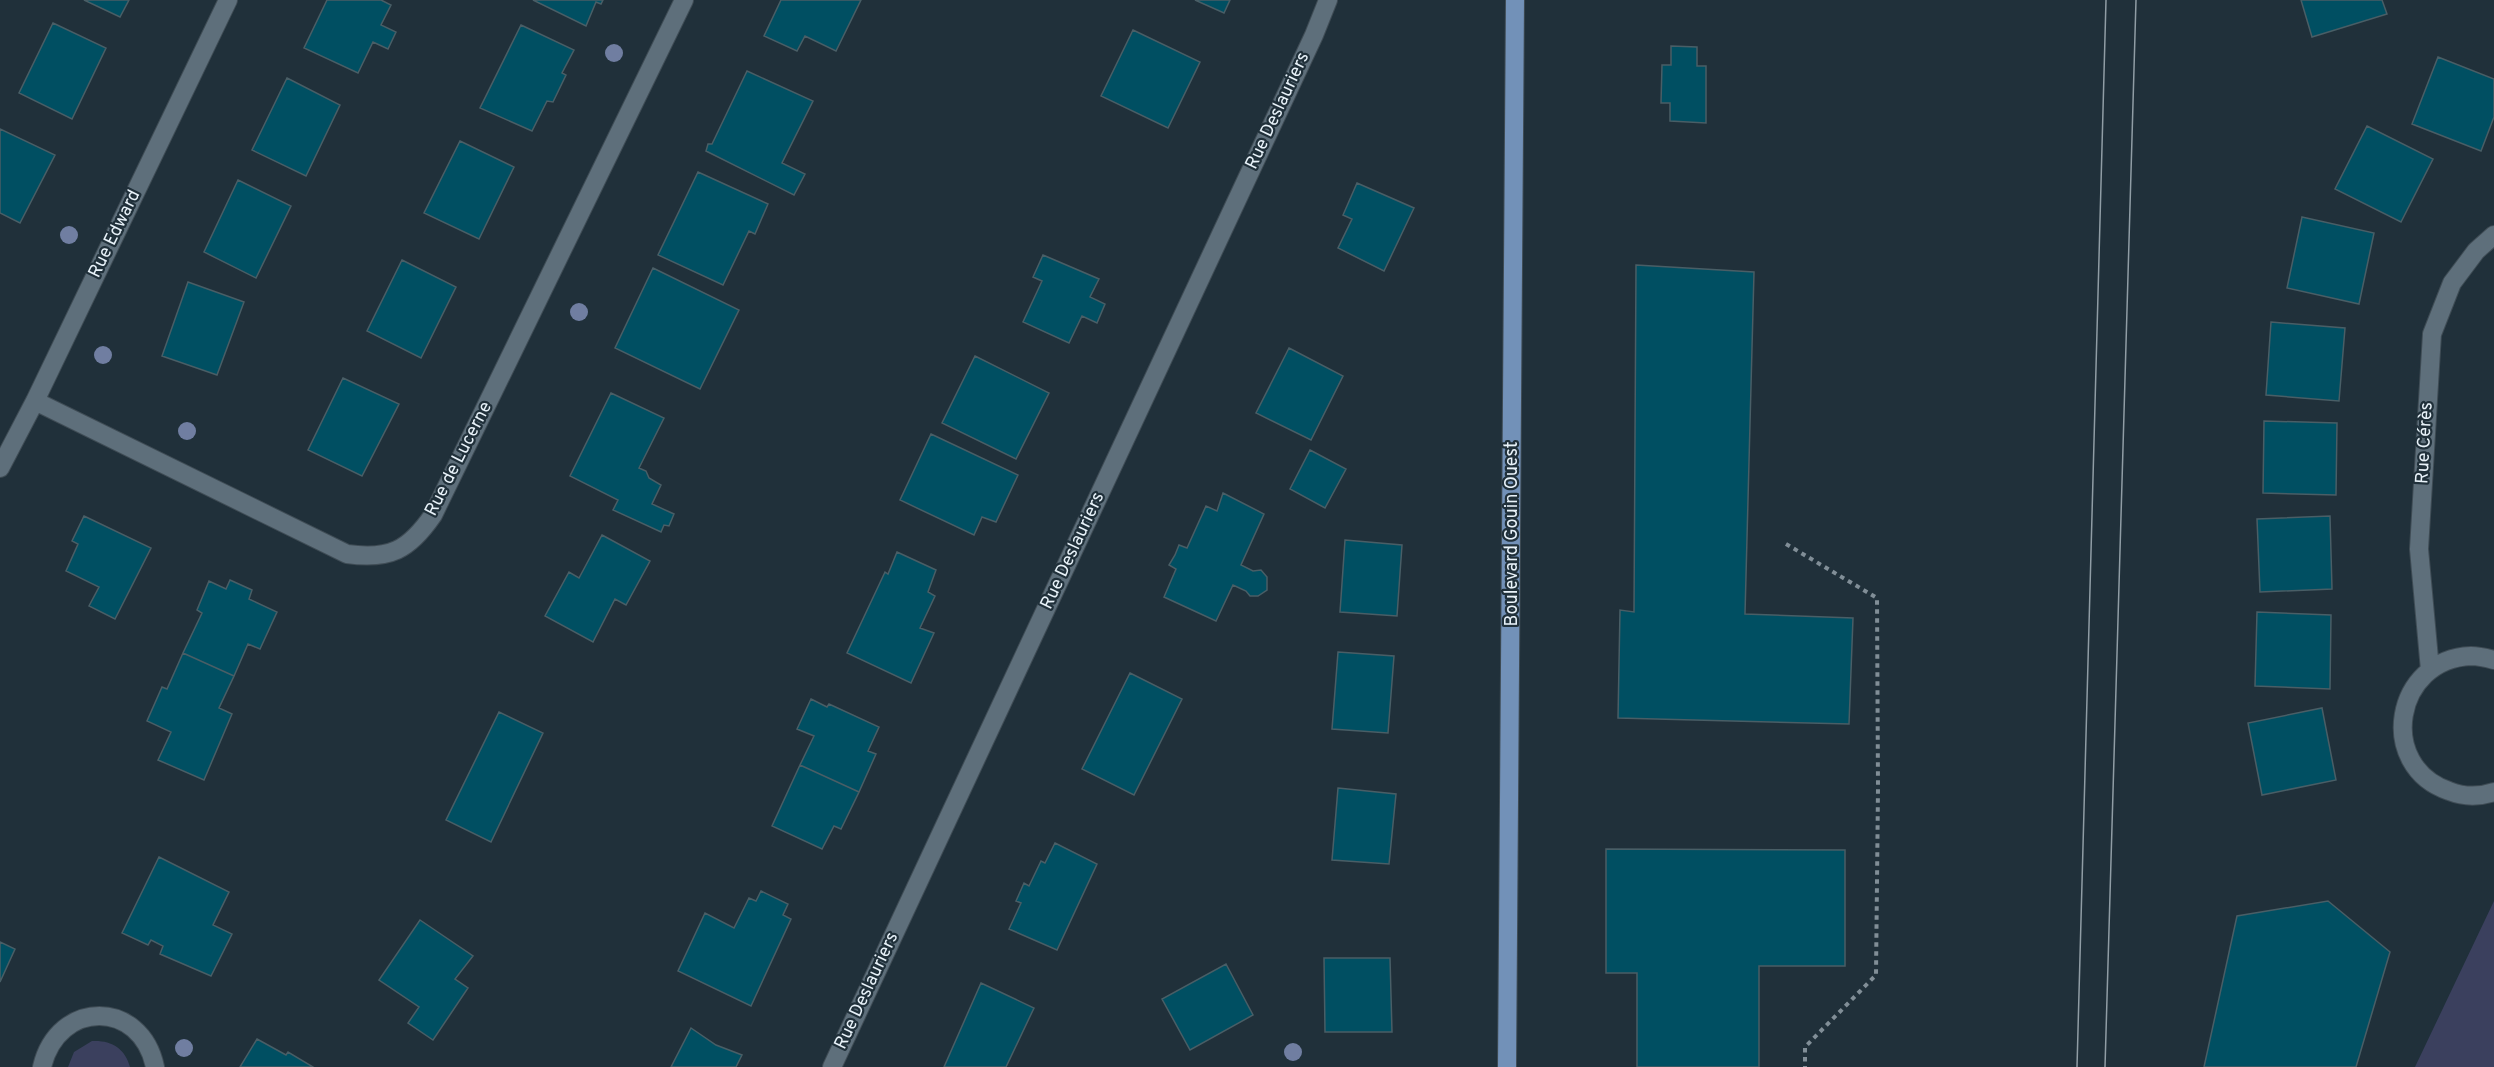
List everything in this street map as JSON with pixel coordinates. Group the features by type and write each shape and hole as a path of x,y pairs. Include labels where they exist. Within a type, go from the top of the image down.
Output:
{"main road":[{"name":"Boulevard Gouin Ouest","path":"1507,1067 1515,0"}],"street":[{"name":"Rue Edward","path":"0,468 35,401 228,0"},
{"name":"Rue de Lucerne","path":"35,401 346,554 365,557 401,549 419,535 433,514 684,0"},
{"name":"Rue Deslauriers","path":"832,1067 1314,35 1328,0"},
{"name":"Rue Deslauriers","path":"1314,35 1335,0"},
{"name":"Rue Cérès","path":"2430,669 2419,549 2432,334 2452,284 2476,251 2494,236"},
{"path":"2494,660 2473,656 2451,659 2430,669 2414,686 2404,708 2402,731 2407,753 2420,773 2438,788 2461,795 2483,795 2494,792"},
{"path":"42,1067 47,1048 58,1032 74,1021 92,1016 111,1017 128,1024 142,1036 152,1052 155,1067"}],"path":[{"path":"1786,544 1877,598 1876,975 1805,1047 1805,1067"}],"shaded area":[{"path":"2494,901 2494,1067 2415,1067"},
{"path":"92,1041 116,1046 125,1055 130,1067 68,1067 74,1052"}],"building":[{"path":"84,0 129,0 120,17"},
{"path":"327,0 381,0 391,5 381,25 396,32 388,49 373,42 358,73 304,48"},
{"path":"533,0 603,0 601,4 596,2 586,26"},
{"path":"781,0 861,0 836,51 805,36 797,51 764,36"},
{"path":"1195,0 1230,0 1224,13"},
{"path":"2301,0 2382,0 2387,14 2312,37"},
{"path":"53,23 106,48 72,119 19,93"},
{"path":"521,25 574,50 562,73 566,75 553,102 547,101 532,131 480,108"},
{"path":"1133,30 1200,62 1168,128 1101,96"},
{"path":"1671,46 1697,47 1697,66 1706,66 1706,123 1670,121 1670,103 1661,103 1662,65 1671,65"},
{"path":"2438,57 2494,79 2494,117 2481,151 2412,124"},
{"path":"747,71 813,101 782,163 805,174 794,195 706,151 708,144 712,144"},
{"path":"287,78 340,105 306,176 252,150"},
{"path":"2367,126 2433,159 2401,222 2335,189"},
{"path":"0,129 55,155 20,223 0,213"},
{"path":"460,141 514,167 479,239 424,213"},
{"path":"698,172 768,204 755,234 749,231 723,285 658,255"},
{"path":"238,180 291,206 256,278 204,252"},
{"path":"1357,183 1414,208 1384,271 1338,248 1352,219 1343,215"},
{"path":"2302,217 2374,233 2359,304 2287,288"},
{"path":"1043,255 1099,279 1090,297 1105,304 1097,323 1082,316 1069,343 1023,322 1042,281 1033,277"},
{"path":"402,260 456,287 421,358 367,331"},
{"path":"1636,265 1754,272 1745,614 1853,618 1849,724 1618,718 1620,610 1634,612"},
{"path":"653,268 739,310 700,389 615,348"},
{"path":"188,282 244,302 217,375 162,356"},
{"path":"2271,322 2345,328 2339,401 2266,395"},
{"path":"1289,348 1343,376 1311,440 1256,413"},
{"path":"975,356 1049,393 1016,459 942,423"},
{"path":"343,378 399,404 362,476 308,450"},
{"path":"611,393 664,418 639,468 646,471 649,478 661,485 652,504 674,514 669,526 664,525 661,532 613,510 618,500 570,476"},
{"path":"2264,421 2337,423 2336,495 2263,493"},
{"path":"931,434 1018,475 996,522 982,517 974,535 900,500"},
{"path":"1310,450 1346,469 1325,508 1290,489"},
{"path":"1223,493 1264,514 1241,565 1253,571 1261,570 1267,577 1267,590 1258,596 1250,596 1246,591 1233,585 1216,621 1164,597 1176,569 1169,565 1179,545 1187,548 1206,506 1217,511"},
{"path":"84,516 151,548 115,619 89,606 99,587 66,571 78,544 72,541"},
{"path":"2330,516 2332,589 2260,592 2257,519"},
{"path":"602,535 650,561 626,605 615,599 593,642 545,616 569,572 579,578"},
{"path":"1345,540 1402,545 1397,616 1340,612"},
{"path":"897,552 936,570 928,592 935,596 920,628 934,633 911,683 847,653 885,572 888,574"},
{"path":"230,580 252,590 249,599 277,612 260,649 248,644 234,676 183,653 202,613 197,610 209,581 226,589"},
{"path":"2257,612 2331,615 2330,689 2255,686"},
{"path":"1338,652 1394,656 1388,733 1332,729"},
{"path":"183,653 234,676 219,708 232,714 204,780 158,760 171,732 147,721 162,687 167,689"},
{"path":"1130,673 1182,699 1134,795 1082,769"},
{"path":"811,699 827,707 829,704 879,727 868,751 876,754 859,792 800,765 814,736 797,729"},
{"path":"2322,708 2336,780 2262,795 2248,723"},
{"path":"499,712 543,733 491,842 446,820"},
{"path":"800,765 859,792 841,829 834,826 822,849 772,826"},
{"path":"1338,788 1396,794 1389,864 1332,860"},
{"path":"1055,843 1097,864 1057,950 1009,929 1021,903 1016,901 1024,883 1029,886 1041,861 1045,863"},
{"path":"1606,849 1845,850 1845,966 1759,966 1759,1067 1637,1067 1637,973 1606,973"},
{"path":"159,857 229,892 213,925 232,934 211,976 160,954 163,946 151,940 148,945 122,933"},
{"path":"761,891 788,904 783,915 791,919 751,1006 678,971 705,913 734,928 749,898 756,901"},
{"path":"2328,901 2390,952 2356,1067 2204,1067 2237,916"},
{"path":"420,920 473,956 455,979 468,988 433,1040 408,1023 419,1007 379,980"},
{"path":"0,942 15,949 0,982"},
{"path":"1324,958 1390,958 1392,1032 1325,1032"},
{"path":"1226,964 1253,1015 1190,1050 1162,999"},
{"path":"981,983 1034,1008 1006,1067 944,1067"},
{"path":"691,1028 716,1045 742,1055 736,1067 671,1067"},
{"path":"257,1039 286,1055 288,1052 313,1067 240,1067"}],"tram line":[{"path":"2077,1067 2106,0"},
{"path":"2105,1067 2136,0"}]}
